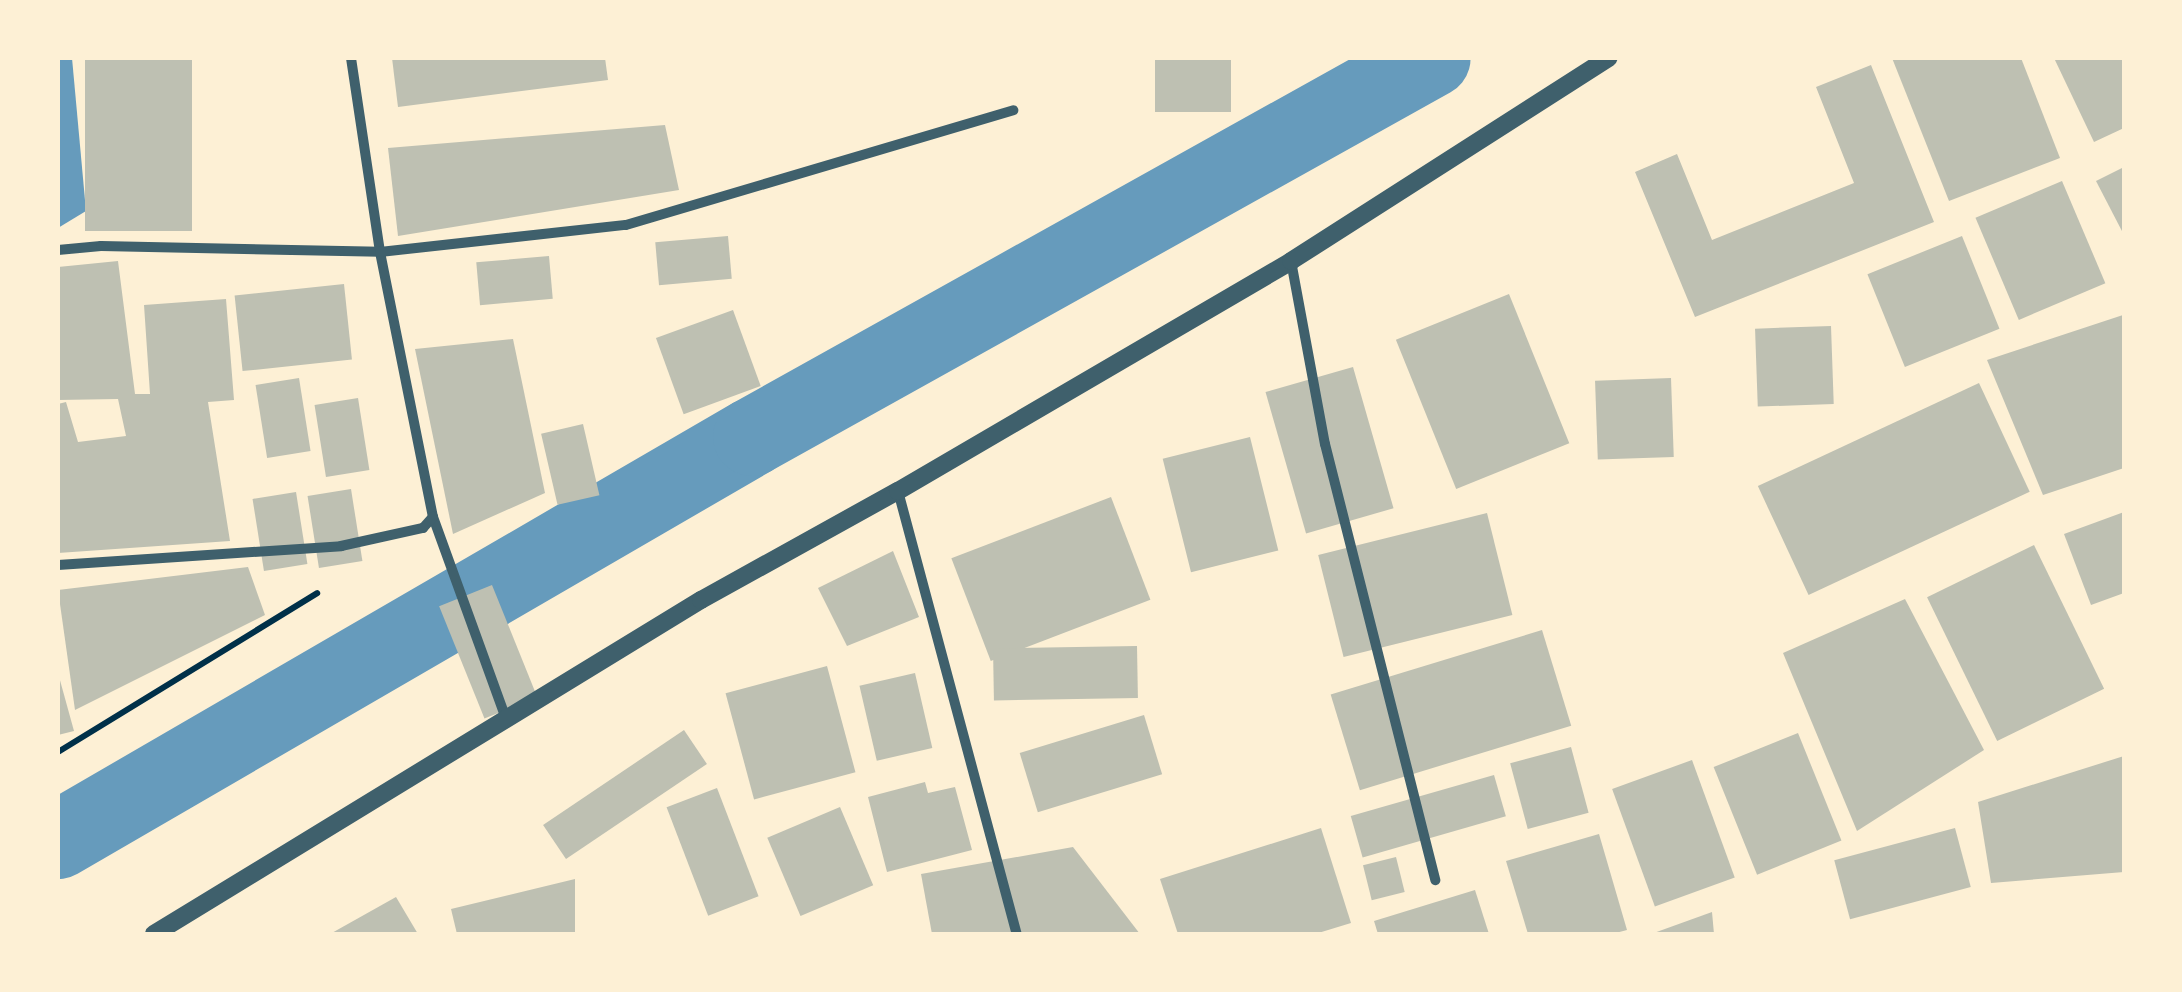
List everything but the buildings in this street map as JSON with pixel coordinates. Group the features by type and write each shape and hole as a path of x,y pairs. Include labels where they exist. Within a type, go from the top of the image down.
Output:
{"street":[{"path":"351,58 380,252 433,517 508,721"},
{"path":"154,934 701,600 898,491 1290,261 1608,58"},
{"path":"58,250 101,246 380,252 626,226 1014,110"},
{"path":"1290,261 1326,444 1435,880"},
{"path":"898,491 1017,934"},
{"path":"58,565 341,546 423,528 433,517"}],"path":[{"path":"58,752 326,588"}],"water":[{"path":"58,58 72,58 86,211 58,228"}],"waterway":[{"path":"58,840 752,437 1432,58"}]}
